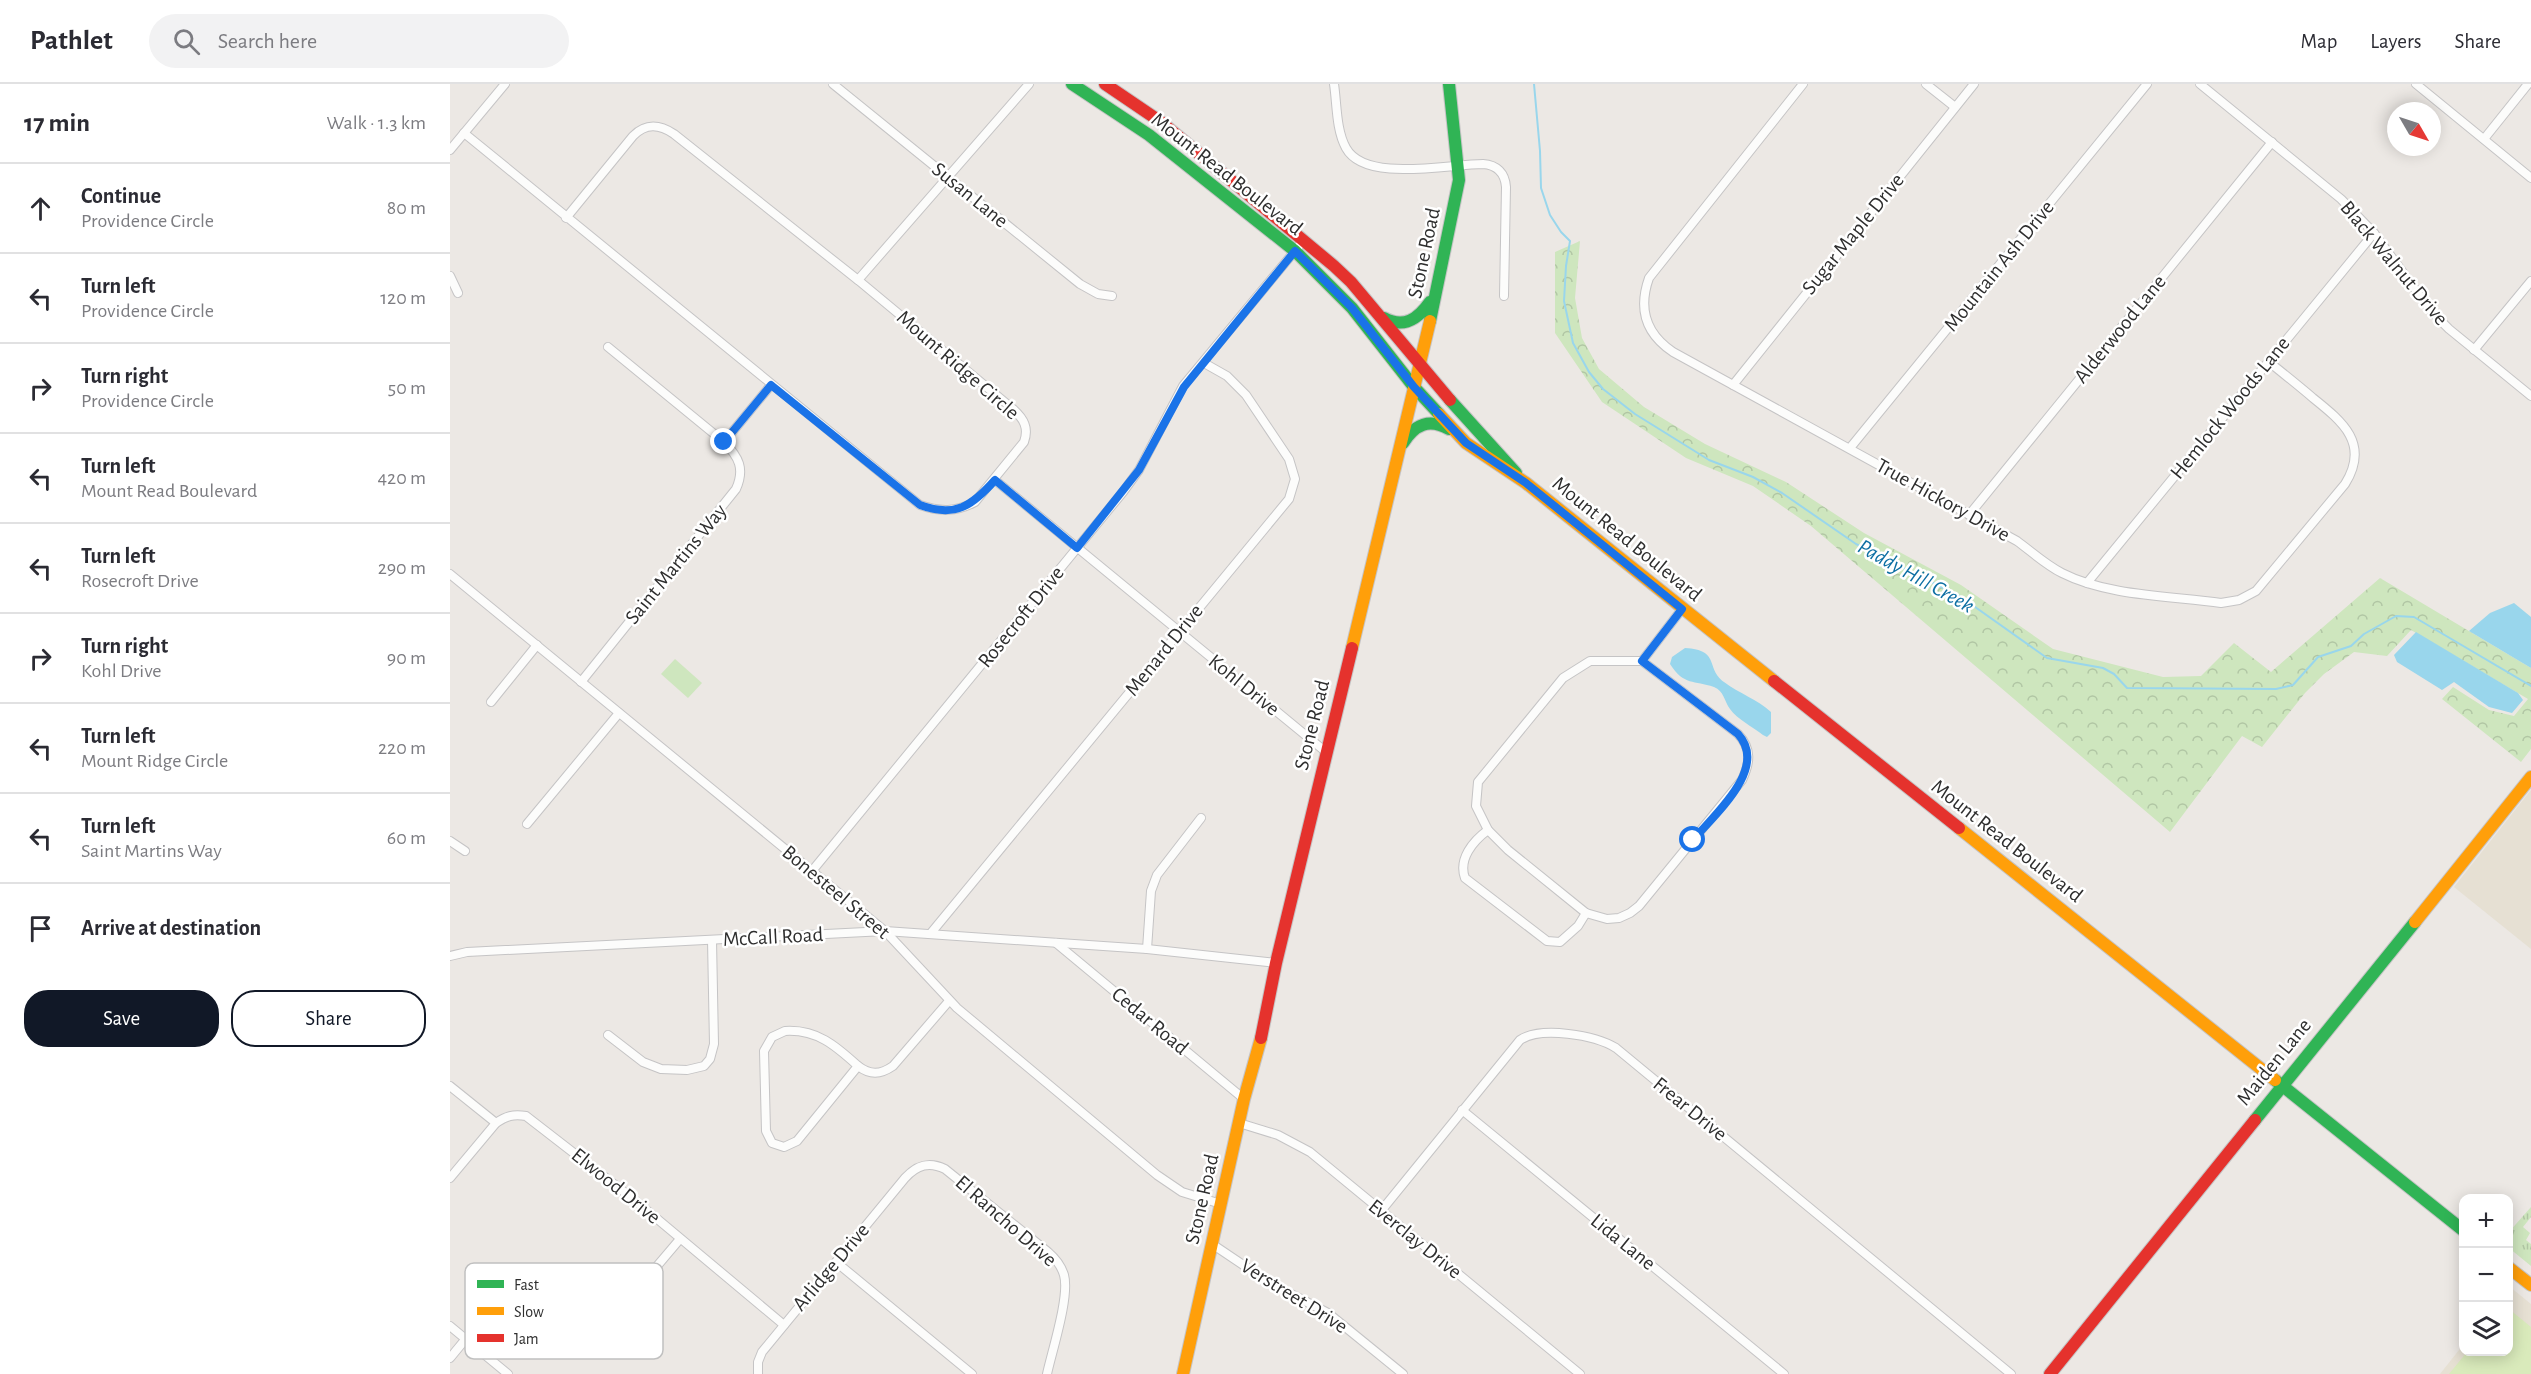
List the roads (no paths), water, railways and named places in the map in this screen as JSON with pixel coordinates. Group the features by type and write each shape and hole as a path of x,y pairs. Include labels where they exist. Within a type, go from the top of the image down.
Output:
{"main road":[{"name":"Mount Read Boulevard","path":"1072,84 1149,135 1295,251 1352,308 1414,387 1459,435 1499,467 1526,483 2282,1084 2459,1228"},
{"name":"Mount Read Boulevard","path":"1105,84 1144,109 1304,240 1351,282 1420,367 1526,483"},
{"path":"1114,84 1144,109"},
{"name":"Stone Road","path":"1183,1374 1244,1099 1257,1056 1276,963 1420,367 1459,180 1449,84"},
{"path":"1375,312 1394,324 1407,324 1424,313 1435,294"},
{"path":"1398,452 1406,437 1421,422 1433,421 1459,435"},
{"name":"Maiden Lane","path":"2050,1374 2531,777"},
{"path":"2513,1271 2531,1285"}],"street":[{"path":"450,150 505,84"},
{"name":"Susan Lane","path":"833,84 1080,284 1098,294 1112,296"},
{"path":"858,280 1029,84"},
{"path":"1334,84 1343,141 1351,154 1362,163 1387,170 1459,164 1492,165 1504,176 1506,187 1504,296"},
{"name":"True Hickory Drive","path":"1803,84 1655,268 1646,286 1644,312 1649,329 1673,352 2017,541 2060,572 2087,583 2117,590 2230,603 2248,597 2272,573 2345,484 2353,467 2355,456 2354,444 2343,424 2269,362"},
{"path":"1926,84 1955,107"},
{"name":"Sugar Maple Drive","path":"1733,385 1974,84"},
{"name":"Mountain Ash Drive","path":"1850,448 2147,84"},
{"name":"Black Walnut Drive","path":"2200,84 2341,199 2374,234 2431,310 2474,350 2531,396"},
{"path":"2416,84 2531,178"},
{"path":"2484,139 2528,84"},
{"name":"Mount Ridge Circle","path":"464,133 566,218 920,505 945,511 965,507 975,502 1024,442 1026,429 1020,416 858,280 674,134 660,126 646,127 633,136 566,218"},
{"name":"Alderwood Lane","path":"1969,515 2272,142"},
{"name":"Hemlock Woods Lane","path":"2087,583 2374,234"},
{"name":"Rosecroft Drive","path":"812,872 1139,470 1175,400 1304,240"},
{"path":"450,276 458,293"},
{"path":"2474,350 2531,281"},
{"name":"Saint Martins Way","path":"581,682 736,489 741,477 741,465 724,442 608,347"},
{"name":"Menard Drive","path":"931,933 1289,499 1295,479 1289,459 1246,395 1227,376 1204,363"},
{"path":"724,442 771,385"},
{"name":"Kohl Drive","path":"995,480 1326,752"},
{"name":"Bonesteel Street","path":"450,574 885,932 949,1001 1157,1175 1182,1192 1221,1204"},
{"path":"1642,661 1682,609"},
{"path":"491,702 537,645"},
{"path":"1642,661 1747,743 1748,767 1734,790 1630,913 1607,919 1586,913 1508,850 1488,830 1476,807 1478,782 1563,678 1590,662 1642,661"},
{"path":"526,825 619,713"},
{"path":"1147,949 1151,891 1157,875 1201,818"},
{"path":"1488,830 1472,845 1462,864 1465,878 1546,941 1560,942 1578,926 1586,913"},
{"path":"450,841 465,851"},
{"name":"McCall Road","path":"450,956 467,952 885,932 931,933 1147,949 1276,963"},
{"path":"608,1035 651,1067 687,1070 704,1066 710,1059 714,1044 712,940"},
{"name":"Cedar Road","path":"1055,942 1244,1099"},
{"path":"858,1066 797,1141 791,1146 784,1147 772,1143 766,1131 764,1057 766,1046 772,1038 777,1034 794,1031 817,1035 835,1046 858,1066 872,1073 886,1071 893,1066 949,1001"},
{"name":"Frear Drive","path":"1381,1211 1514,1046 1526,1036 1549,1032 1608,1044 2011,1374"},
{"path":"450,1086 496,1123 450,1178"},
{"name":"Lida Lane","path":"1462,1110 1784,1374"},
{"name":"Elwood Drive","path":"496,1123 515,1114 536,1121 784,1325"},
{"name":"Everclay Drive","path":"1239,1122 1296,1143 1580,1374"},
{"name":"El Rancho Drive","path":"917,1167 932,1165 945,1169 1048,1252 1060,1265 1064,1273 1065,1291 1047,1374"},
{"name":"Arlidge Drive","path":"758,1374 758,1362 762,1352 905,1178 917,1167"},
{"path":"660,1263 680,1239"},
{"name":"Verstreet Drive","path":"1212,1244 1270,1283 1329,1313 1403,1374"},
{"path":"836,1262 972,1374"},
{"path":"450,1326 465,1338"},
{"path":"450,1358 465,1340"},
{"path":"490,1359 508,1374"}],"water":[{"path":"2514,603 2531,617 2531,668 2469,631 2490,613"},
{"path":"2416,632 2518,693 2523,700 2512,713 2489,707 2454,682 2442,690 2397,662 2394,655"},
{"path":"1685,648 1704,652 1711,660 1718,677 1771,712 1771,733 1767,737 1733,713 1717,689 1685,679 1675,671 1670,664 1672,657"}],"waterway":[{"name":"Paddy Hill Creek","path":"1534,84 1541,188 1550,215 1570,241 1564,301 1573,343 1589,372 1603,389 1635,414 1709,460 1753,477 1782,493 1856,544 1961,597 2047,658 2103,668 2114,674 2127,688 2276,689 2293,685 2318,657 2351,646 2364,634 2396,616 2414,617 2531,686"}]}
